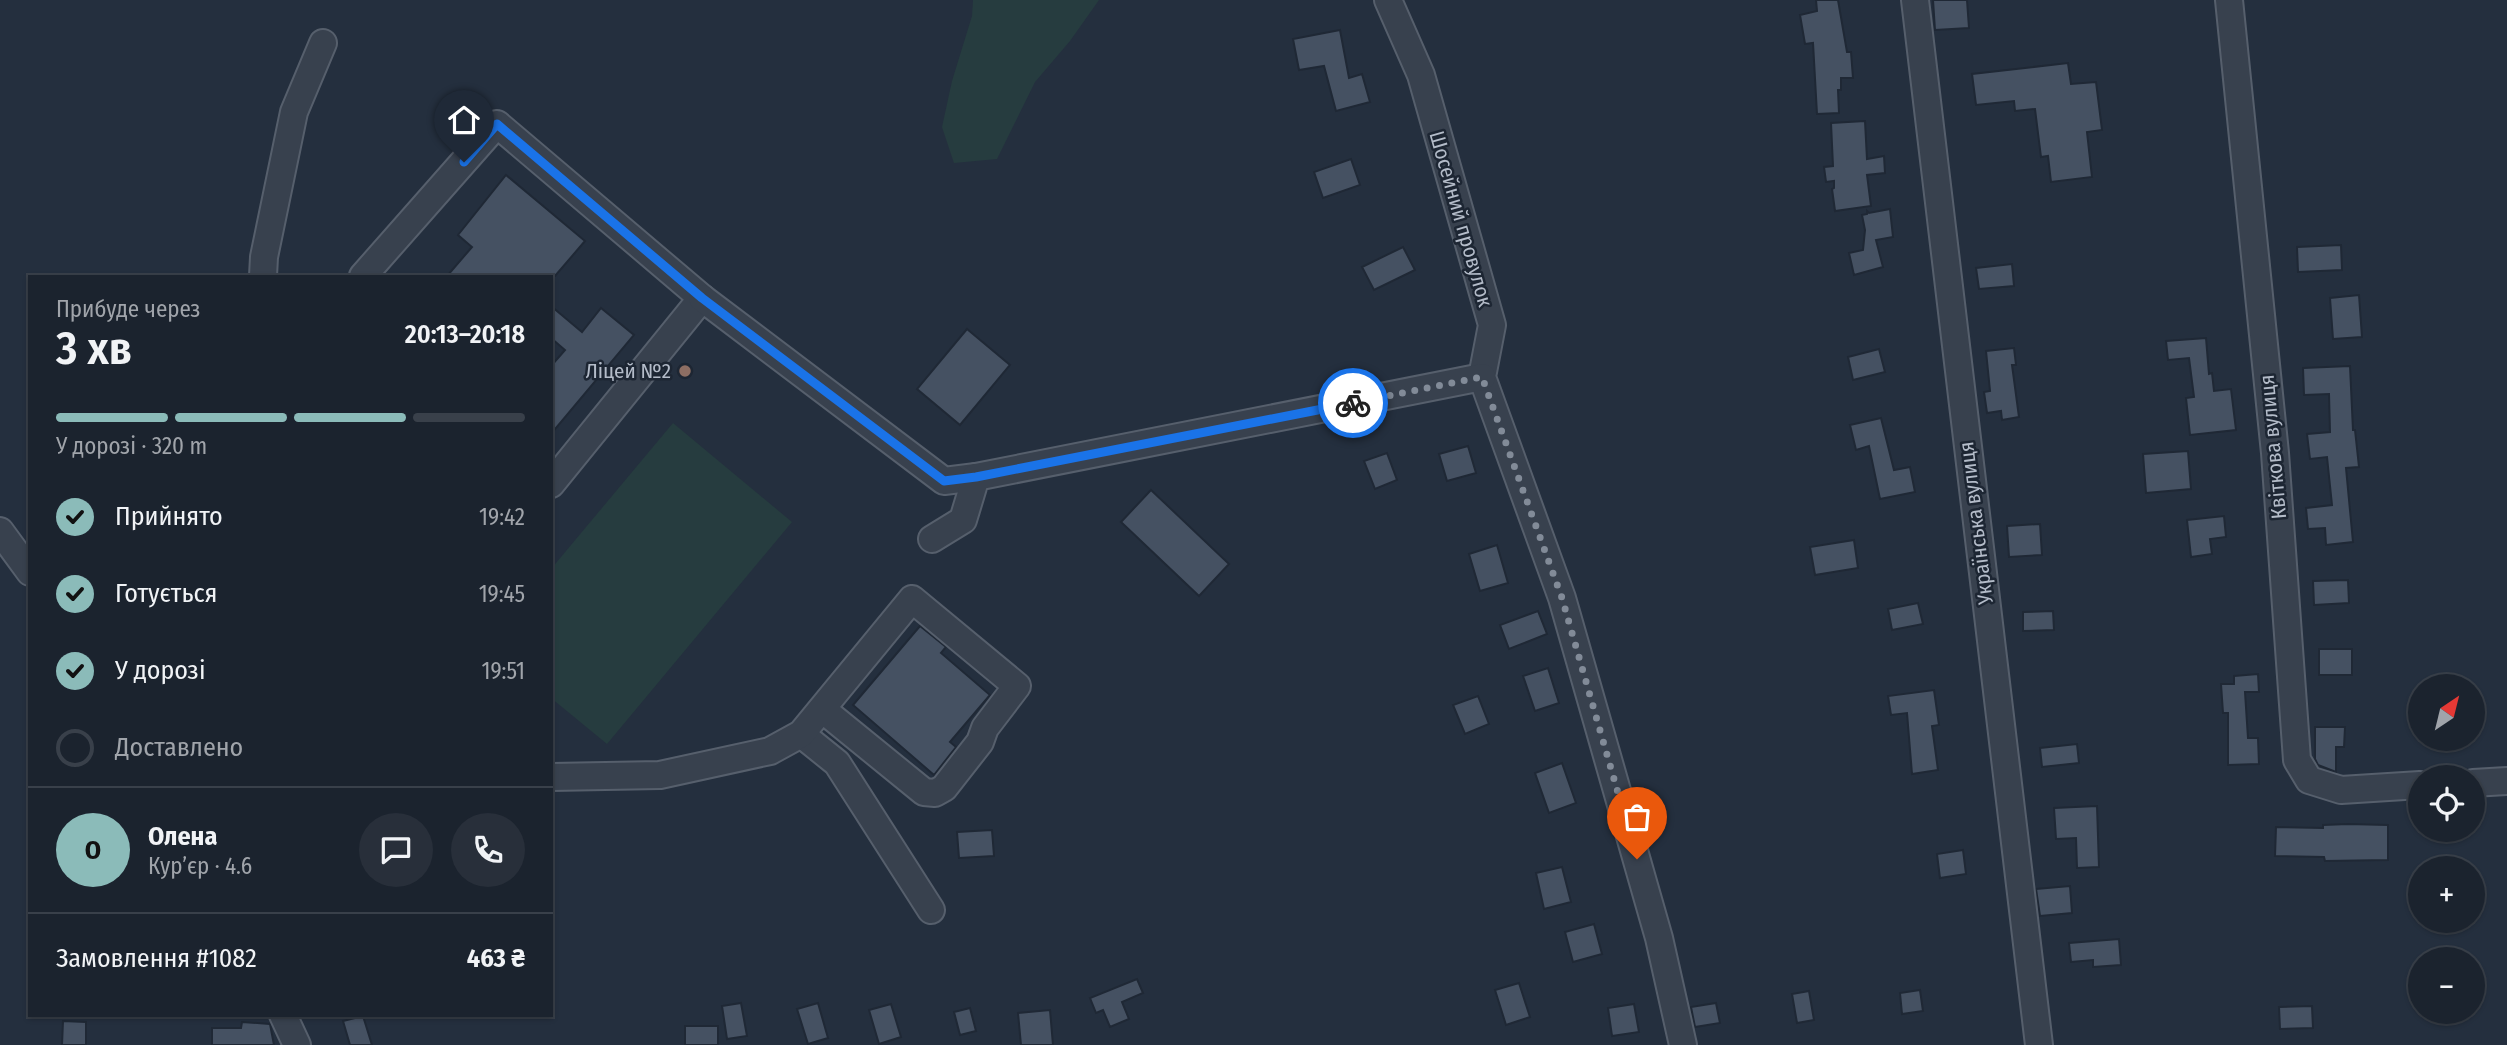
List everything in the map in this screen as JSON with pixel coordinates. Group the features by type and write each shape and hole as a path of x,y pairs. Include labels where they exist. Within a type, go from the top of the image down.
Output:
{"street":[{"name":"Шосейний провулок","path":"1388,0 1420,75 1492,325 1482,377"},
{"name":"Українська вулиця","path":"1915,0 2039,1045"},
{"name":"Квіткова вулиця","path":"2229,0 2275,453 2297,760 2309,780 2341,790 2408,786"},
{"path":"263,275 264,257 294,112 323,43"},
{"path":"364,275 497,124 702,298 944,481 976,477 1482,377 1562,598 1660,938 1684,1045"},
{"path":"553,482 702,298"},
{"path":"932,539 963,520 976,477"},
{"path":"0,531 28,569"},
{"path":"553,777 660,775 770,751 801,734 912,599 1017,685 985,728 979,742 944,788 935,793 924,792 822,709"},
{"path":"801,734 836,763 931,910"},
{"path":"2485,782 2507,781"},
{"path":"284,1017 297,1045"}],"green space":[{"path":"973,0 1099,0 1070,41 1035,82 997,159 954,163 942,127 952,81 972,16"},
{"path":"673,423 792,522 607,744 553,700 553,567"}],"building":[{"path":"1816,0 1838,0 1847,52 1851,52 1853,78 1841,78 1841,90 1838,90 1839,113 1817,114 1813,43 1805,44 1800,15 1817,11"},
{"path":"1933,0 1967,0 1969,28 1935,30"},
{"path":"1340,30 1349,78 1362,74 1370,102 1336,111 1324,66 1299,70 1293,39"},
{"path":"2068,63 2071,84 2096,82 2102,130 2087,132 2092,177 2051,182 2048,156 2041,157 2035,109 2015,111 2014,101 1976,105 1972,74"},
{"path":"1865,121 1867,159 1884,156 1885,173 1867,175 1871,206 1835,211 1832,189 1834,181 1826,182 1824,167 1833,166 1831,123"},
{"path":"1351,159 1360,185 1323,198 1314,172"},
{"path":"506,175 585,241 555,276 448,275 472,247 458,235"},
{"path":"1890,209 1893,237 1876,240 1883,267 1854,275 1849,253 1863,250 1865,230 1862,215 1867,214 1867,211 1869,213"},
{"path":"2341,245 2342,270 2298,272 2297,247"},
{"path":"1403,247 1415,270 1374,290 1362,267"},
{"path":"2012,264 2014,286 1979,289 1976,268"},
{"path":"2359,295 2362,337 2333,339 2330,298"},
{"path":"553,308 582,332 601,308 634,335 553,432 553,364 565,350 553,340"},
{"path":"967,329 1010,365 960,425 917,389"},
{"path":"2206,338 2209,374 2212,373 2214,391 2231,389 2236,430 2190,435 2186,398 2194,397 2189,358 2168,360 2166,341"},
{"path":"2014,348 2016,365 2012,365 2019,417 2002,420 2001,411 1987,413 1984,392 1990,391 1986,351"},
{"path":"1879,349 1885,372 1853,380 1848,357"},
{"path":"2350,366 2353,430 2359,467 2346,468 2353,542 2326,545 2325,528 2308,529 2306,508 2332,505 2327,457 2310,459 2307,434 2330,432 2329,394 2304,395 2303,368"},
{"path":"1881,418 1894,470 1910,467 1915,492 1880,499 1869,446 1856,450 1850,425"},
{"path":"1468,446 1476,473 1447,481 1439,454"},
{"path":"2188,451 2191,489 2146,493 2143,454"},
{"path":"1387,453 1397,480 1375,489 1364,461"},
{"path":"1151,490 1229,564 1199,596 1121,522"},
{"path":"2224,516 2226,537 2210,539 2212,554 2191,557 2187,520"},
{"path":"2040,524 2042,555 2009,557 2007,526"},
{"path":"1854,540 1858,568 1815,575 1810,547"},
{"path":"1497,545 1508,583 1480,591 1469,554"},
{"path":"2348,580 2349,603 2314,605 2313,581"},
{"path":"1918,603 1923,624 1892,630 1888,609"},
{"path":"1538,611 1547,634 1509,649 1500,625"},
{"path":"2053,611 2054,630 2023,631 2023,612"},
{"path":"920,626 946,647 941,653 990,695 950,742 956,747 934,775 853,705"},
{"path":"2319,649 2352,649 2352,675 2319,675"},
{"path":"1548,668 1559,703 1535,711 1523,676"},
{"path":"2258,674 2259,692 2245,692 2248,738 2258,738 2259,764 2228,765 2228,713 2223,713 2221,684 2234,684 2234,676"},
{"path":"1934,690 1939,725 1932,726 1938,770 1912,774 1907,713 1891,715 1888,696"},
{"path":"1478,696 1489,724 1465,734 1453,705"},
{"path":"2315,727 2345,727 2344,747 2336,747 2336,772 2318,765 2315,759"},
{"path":"2077,744 2079,763 2042,767 2040,748"},
{"path":"1562,763 1576,803 1549,813 1535,773"},
{"path":"2097,806 2099,867 2077,868 2076,838 2056,839 2054,808"},
{"path":"2323,825 2388,825 2388,860 2325,861 2324,857 2275,856 2276,827 2323,828"},
{"path":"992,830 994,856 959,858 957,832"},
{"path":"1963,850 1966,874 1940,878 1937,854"},
{"path":"1562,867 1571,902 1544,909 1536,873"},
{"path":"2070,886 2072,913 2040,916 2036,889"},
{"path":"1594,924 1602,954 1573,962 1565,932"},
{"path":"2119,939 2121,965 2093,967 2093,960 2071,962 2069,943"},
{"path":"1137,979 1143,993 1122,1002 1129,1019 1110,1027 1103,1010 1096,1013 1090,998"},
{"path":"1519,983 1530,1017 1506,1025 1495,990"},
{"path":"1920,990 1923,1011 1902,1014 1900,993"},
{"path":"1809,991 1814,1020 1797,1023 1792,994"},
{"path":"741,1003 747,1036 727,1039 722,1006"},
{"path":"818,1003 828,1038 808,1044 797,1009"},
{"path":"1716,1003 1720,1023 1695,1027 1691,1007"},
{"path":"891,1004 901,1037 879,1044 869,1010"},
{"path":"1634,1004 1639,1032 1612,1036 1608,1008"},
{"path":"2312,1006 2313,1028 2280,1029 2279,1007"},
{"path":"970,1008 976,1031 960,1035 954,1012"},
{"path":"1050,1010 1053,1045 1021,1045 1018,1013"},
{"path":"363,1017 372,1045 350,1045 343,1021"},
{"path":"63,1021 86,1022 86,1045 62,1045"},
{"path":"242,1022 270,1024 274,1045 212,1045 212,1028 241,1028"},
{"path":"685,1026 718,1026 718,1045 685,1045"}],"way so far":[{"path":"1353,403 1482,377 1562,598 1637,859"}],"place":[{"name":"Ліцей №2","path":"685,371"}],"route":[{"path":"464,162 497,124 702,298 944,481 1353,403"}]}
